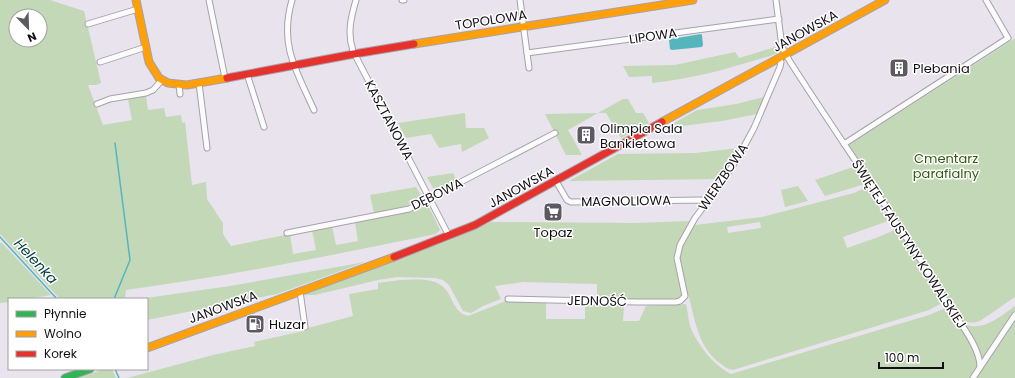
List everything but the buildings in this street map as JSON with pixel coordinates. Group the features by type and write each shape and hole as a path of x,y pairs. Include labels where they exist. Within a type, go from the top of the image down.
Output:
{"main road":[{"path":"136,0 149,62 153,71 162,80"},
{"name":"TOPOLOWA","path":"162,80 179,85 226,78 354,54 693,0"},
{"name":"JANOWSKA","path":"148,348 449,236 486,219 885,0"},
{"path":"65,378 87,370"}],"street":[{"path":"209,0 226,78"},
{"path":"292,0 287,20 286,32 288,46 294,66 314,110"},
{"name":"KASZTANOWA","path":"356,0 349,28 350,43 354,54 449,236"},
{"path":"520,0 529,68"},
{"name":"ŚWIĘTEJ FAUSTYNY KOWALSKIEJ","path":"776,0 782,47 976,348 980,360 980,367"},
{"path":"844,144 1008,38 986,0"},
{"path":"88,24 138,9"},
{"name":"LIPOWA","path":"527,52 779,19"},
{"path":"100,62 146,47"},
{"name":"WIERZBOWA","path":"685,296 678,265 678,252 680,244 691,224 740,154 754,128 780,67 781,62 779,58"},
{"path":"247,74 264,127"},
{"path":"97,104 110,99 149,92 158,86 162,80"},
{"path":"199,82 207,148"},
{"path":"179,85 180,94"},
{"name":"DĘBOWA","path":"287,233 409,209 555,133"},
{"name":"MAGNOLIOWA","path":"556,181 567,200 570,202 701,200 707,202"},
{"path":"300,291 305,327"},
{"name":"JEDNOŚĆ","path":"508,299 676,302 680,301 685,296"},
{"path":"973,378 1015,315"}],"green space":[{"path":"0,0 50,0 84,11 101,83 96,85 88,85 103,125 132,120 128,99 146,96 148,110 164,108 166,117 181,115 182,123 185,122 192,185 206,182 207,199 223,223 223,234 231,246 290,234 293,254 316,250 312,230 332,226 336,245 358,241 355,222 415,210 427,203 440,230 436,234 243,272 126,290 125,298 59,298 0,234"},
{"name":"Cmentarz parafialny","path":"1015,36 1015,297 980,321 966,322 962,320 953,310 950,305 952,304 849,145 1014,39"},
{"path":"779,46 781,51 773,55 743,64 683,79 652,83 652,76 629,77 623,66 675,65 735,52 739,58"},
{"path":"764,97 757,114 722,121 665,128 697,110 736,104"},
{"path":"623,99 628,99 636,113 643,113 649,123 621,138 606,113 598,113"},
{"path":"465,113 466,128 484,128 489,138 462,152 461,144 439,148 431,134 406,138 398,123"},
{"path":"598,113 568,130 582,155 566,155 545,114"},
{"path":"740,148 722,179 569,181 618,154 695,153"},
{"path":"856,166 865,181 865,184 825,196 815,180"},
{"path":"453,173 457,181 438,190 433,188 427,177"},
{"path":"798,186 808,201 785,207 781,190"},
{"path":"416,187 422,198 406,206 374,213 370,195"},
{"path":"867,187 888,221 843,237 847,248 897,229 944,302 929,310 733,370 726,368 710,354 701,338 681,274 679,257 681,248 692,227 695,225 762,217 854,193","holes":["760,222 761,228 728,233 727,227"]},
{"path":"689,221 677,250 675,263 682,289 682,296 674,300 597,298 597,284 523,282 495,286 501,299 483,306 471,313 463,311 449,285 443,280 435,278 397,277 315,295 306,295 305,293 450,240 491,222 634,223"},
{"path":"0,243 2,243 51,295 33,298 8,298 8,302 0,303"},
{"path":"365,262 277,294 148,320 148,298 146,298 230,286"},
{"path":"400,280 427,280 438,283 446,289 459,311 468,316 506,301 546,303 546,319 585,319 585,305 624,305 623,321 639,321 646,306 686,304 690,326 701,347 712,360 731,374 929,315 948,307 976,353 978,367 971,378 127,378 213,355 255,346 254,342 308,330 308,328 353,316 349,294 378,289 378,283"},
{"path":"1015,306 1015,313 981,364 961,323 969,326 976,326 990,323"},
{"path":"1015,319 1015,378 974,378"},
{"path":"101,370 112,370 116,378 79,378"}],"water":[{"path":"701,34 702,47 670,49 669,40 671,39"}],"waterway":[{"path":"114,298 130,260 115,143"},
{"name":"Helenka","path":"0,237 56,298"},
{"name":"Helenka","path":"115,370 119,378"}],"traffic: fast":[{"path":"65,378 87,370"}],"traffic: slow":[{"path":"136,0 149,62 159,78 168,83 187,85 227,78"},
{"path":"414,44 693,0"},
{"path":"662,122 885,0"},
{"path":"148,348 394,257"}],"traffic: jam":[{"path":"227,78 414,44"},
{"path":"394,257 475,225 662,122"}],"place":[{"name":"Plebania","path":"899,68"},
{"name":"Olimpia Sala Bankietowa","path":"586,135"},
{"name":"Topaz","path":"553,212"},
{"name":"Huzar","path":"255,324"}]}
